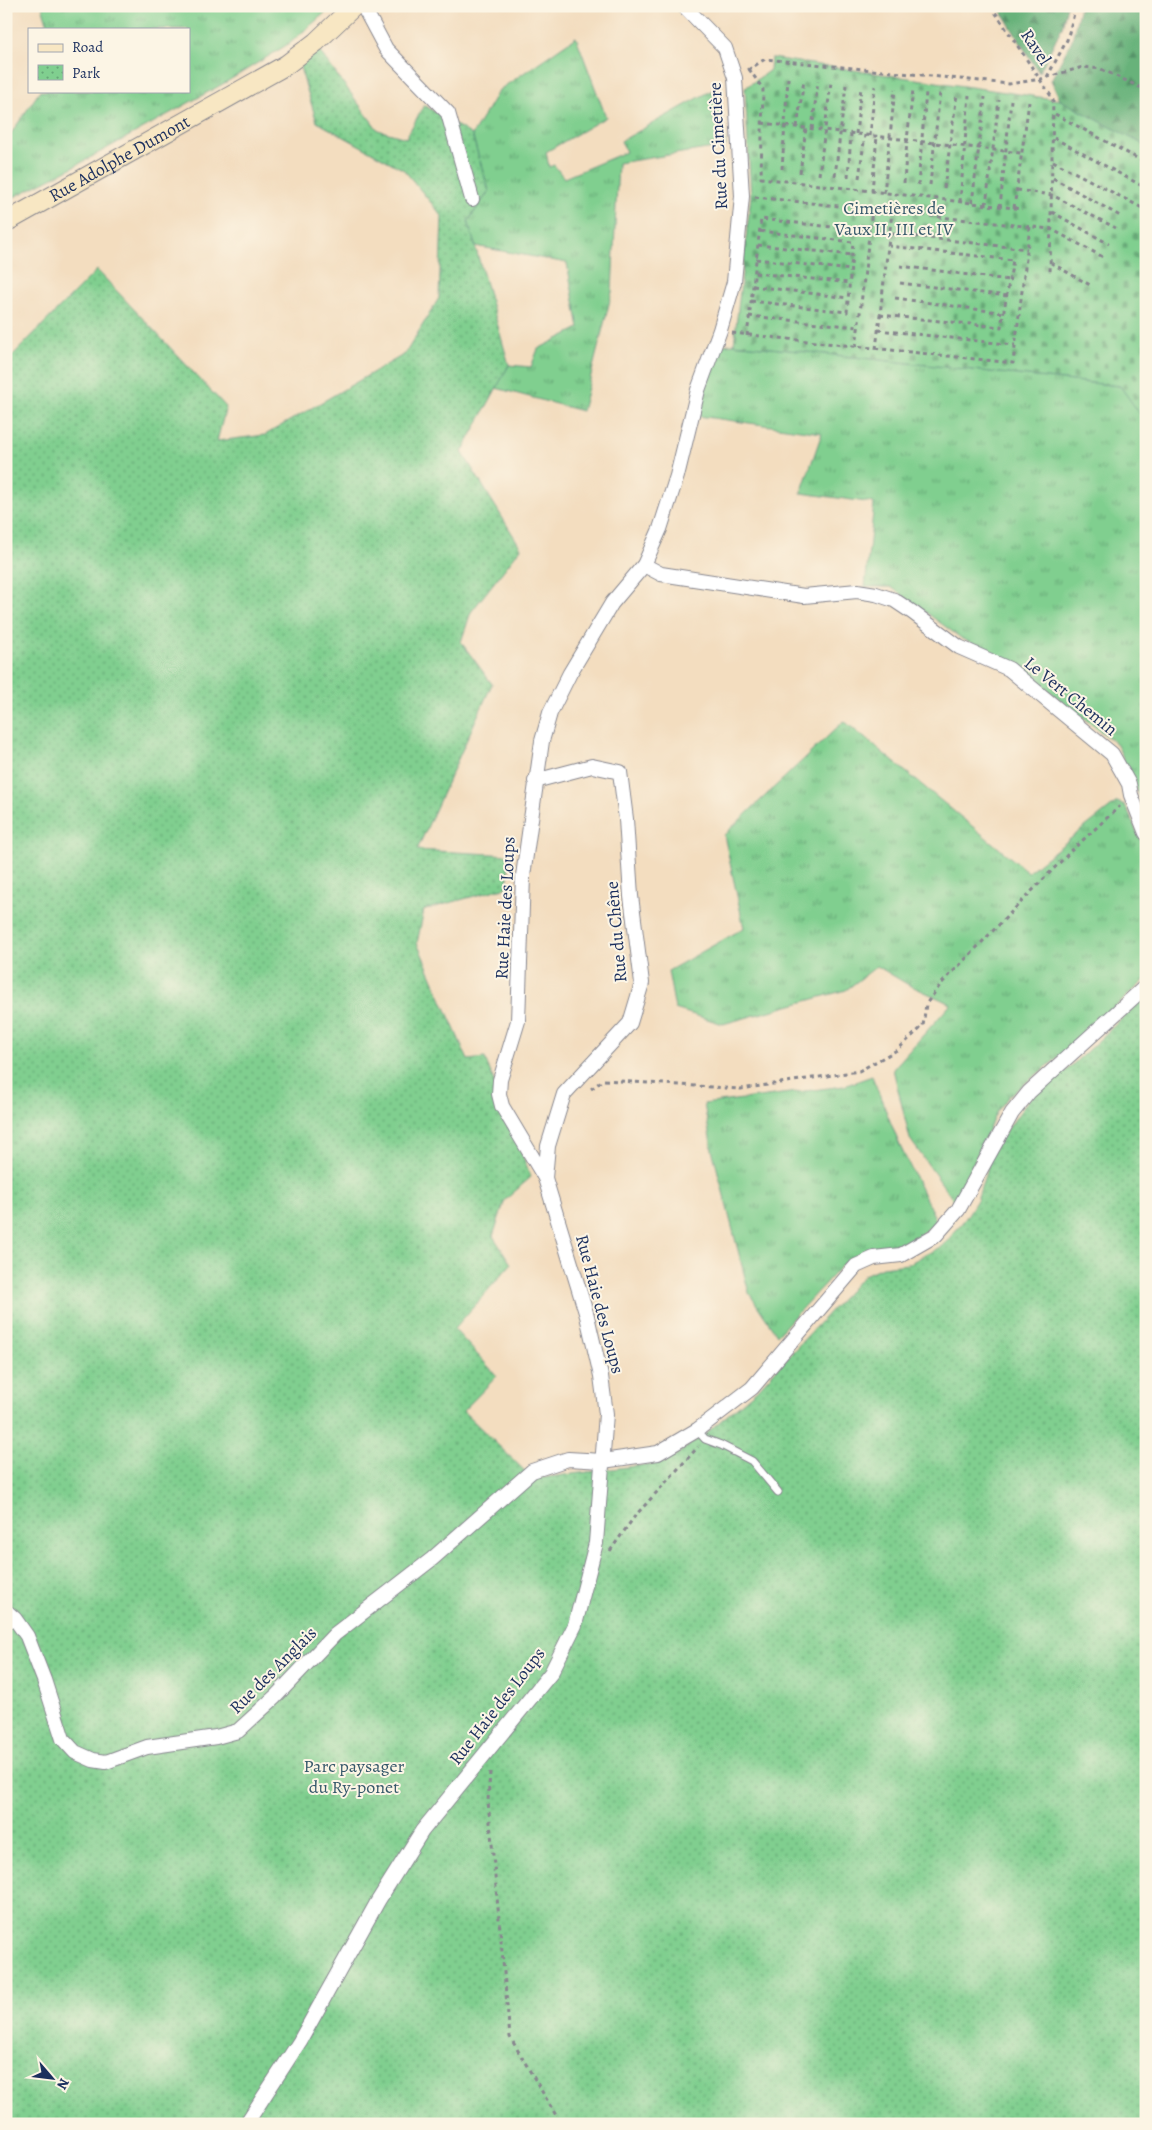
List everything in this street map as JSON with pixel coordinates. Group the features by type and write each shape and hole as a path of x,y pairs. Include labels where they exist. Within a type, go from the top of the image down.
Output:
{"main road":[{"name":"Rue Adolphe Dumont","path":"6,222 286,65 316,42 354,6"}],"street":[{"path":"364,6 386,49 448,113 472,199"},
{"name":"Rue du Cimetière","path":"684,6 725,48 735,78 742,196 734,282 720,330 698,390 684,444"},
{"name":"Rue Haie des Loups","path":"246,2124 300,2041 378,1901 422,1831 491,1744 551,1673 575,1625 596,1543 606,1414 601,1376 587,1316 545,1178 502,1106 499,1094 500,1080 518,1020 523,876 535,781 542,741 550,713 570,673 612,603 644,565 660,529 677,476 684,444"},
{"name":"Le Vert Chemin","path":"644,565 661,574 804,596 857,591 876,594 894,600 959,647 1009,669 1112,754 1129,784 1131,795 1146,833"},
{"name":"Rue du Chêne","path":"535,781 592,766 620,772 626,818 631,896 642,983 630,1023 564,1094 548,1146 545,1178"},
{"name":"Rue des Anglais","path":"6,1611 16,1619 27,1636 44,1680 63,1739 75,1752 93,1760 106,1762 147,1747 216,1737 238,1731 275,1697 335,1634 432,1559 532,1471 568,1459 603,1461 658,1453 701,1434 752,1388 856,1266 874,1258 901,1255 936,1236 958,1210 1012,1113 1029,1092 1146,986"}],"lane":[{"path":"701,1434 752,1461 778,1492"}],"path":[{"name":"Ravel","path":"991,6 1053,99 1054,138 1050,273"},
{"path":"1046,78 1067,40 1076,6"},
{"path":"735,78 765,59 1008,84 1046,78 1083,67 1101,69 1146,90"},
{"path":"749,69 763,89 761,178 1022,209"},
{"path":"782,169 788,78"},
{"path":"797,127 804,80"},
{"path":"812,129 818,81"},
{"path":"819,175 831,82"},
{"path":"835,176 846,85"},
{"path":"870,136 875,86"},
{"path":"856,134 861,87"},
{"path":"884,192 895,89"},
{"path":"904,183 913,90"},
{"path":"918,185 926,92"},
{"path":"930,185 940,92"},
{"path":"944,188 957,94"},
{"path":"960,202 970,95"},
{"path":"972,203 984,97"},
{"path":"986,205 999,100"},
{"path":"1000,206 1011,100"},
{"path":"1014,208 1028,102"},
{"path":"1054,114 1146,163"},
{"path":"762,124 1021,153"},
{"path":"800,173 806,128"},
{"path":"848,177 851,134"},
{"path":"859,178 865,135"},
{"path":"872,191 877,136"},
{"path":"1054,138 1146,188"},
{"path":"1053,161 1146,210"},
{"path":"1053,178 1120,216"},
{"path":"1016,190 1052,195 1116,228"},
{"path":"742,196 1051,229 1104,257"},
{"path":"856,347 872,210"},
{"path":"876,349 892,212"},
{"path":"1052,212 1109,244"},
{"path":"747,336 761,219 1028,249"},
{"path":"720,330 747,336 1013,363 1030,226"},
{"path":"751,301 847,312 853,242 759,231"},
{"path":"758,245 852,255"},
{"path":"880,314 1002,327 1012,260 889,246"},
{"path":"756,259 850,270"},
{"path":"1051,264 1090,285"},
{"path":"900,266 1009,280"},
{"path":"755,272 850,283"},
{"path":"900,283 1006,296"},
{"path":"753,286 848,298"},
{"path":"895,298 1004,313"},
{"path":"750,316 858,327"},
{"path":"878,330 1015,345"},
{"path":"603,1080 741,1089 859,1070 897,1050 923,1026 926,1004 941,984 1071,851 1131,795"},
{"path":"608,1555 635,1516 701,1434"},
{"path":"491,1744 488,1801 510,2037 561,2124"}],"green space":[{"path":"42,6 333,6 290,43 228,81 77,165 6,201 6,141 39,92 190,92 190,28 49,28"},
{"path":"998,6 1067,6 1062,27 1039,73"},
{"path":"1080,6 1146,6 1146,146 1060,100 1051,80 1072,40"},
{"path":"576,37 606,117 546,152 549,167 554,165 564,178 626,152 621,141 718,87 726,146 618,163 612,292 582,411 496,388 509,365 531,367 538,349 579,328 567,263 475,246 468,221 489,191 472,135 499,90"},
{"name":"Parc paysager du Ry-ponet","path":"317,48 378,130 406,138 424,105 472,135 489,191 468,221 509,365 462,452 521,548 471,612 461,642 492,684 417,850 510,855 507,887 424,910 417,943 468,1060 485,1058 531,1177 505,1200 493,1236 511,1264 454,1329 497,1376 463,1411 533,1479 666,1462 705,1434 757,1390 864,1275 882,1267 908,1264 944,1245 965,1219 977,1200 993,1150 1029,1099 1067,1070 1146,996 1146,2124 6,2124 6,362 97,270 226,407 217,441 265,435 405,354 439,298 442,216 404,170 317,122 299,64"},
{"name":"Cimetières de Vaux II, III et IV","path":"771,58 1060,100 1146,146 1146,399 1140,414 1120,386 734,344 751,196 745,88 770,70"},
{"path":"734,344 1120,386 1146,420 1146,813 1117,744 1013,663 961,638 891,587 865,587 874,503 801,493 822,433 698,416 717,345"},
{"path":"844,721 1028,872 1117,802 1125,805 1146,852 1146,979 1064,1053 1009,1096 996,1113 963,1186 954,1201 910,1139 893,1069 951,1004 907,984 877,966 846,990 723,1024 675,1009 668,971 744,928 724,835"},
{"path":"872,1076 900,1146 937,1222 906,1245 844,1263 777,1335 749,1293 712,1149 704,1104 844,1086"}]}
